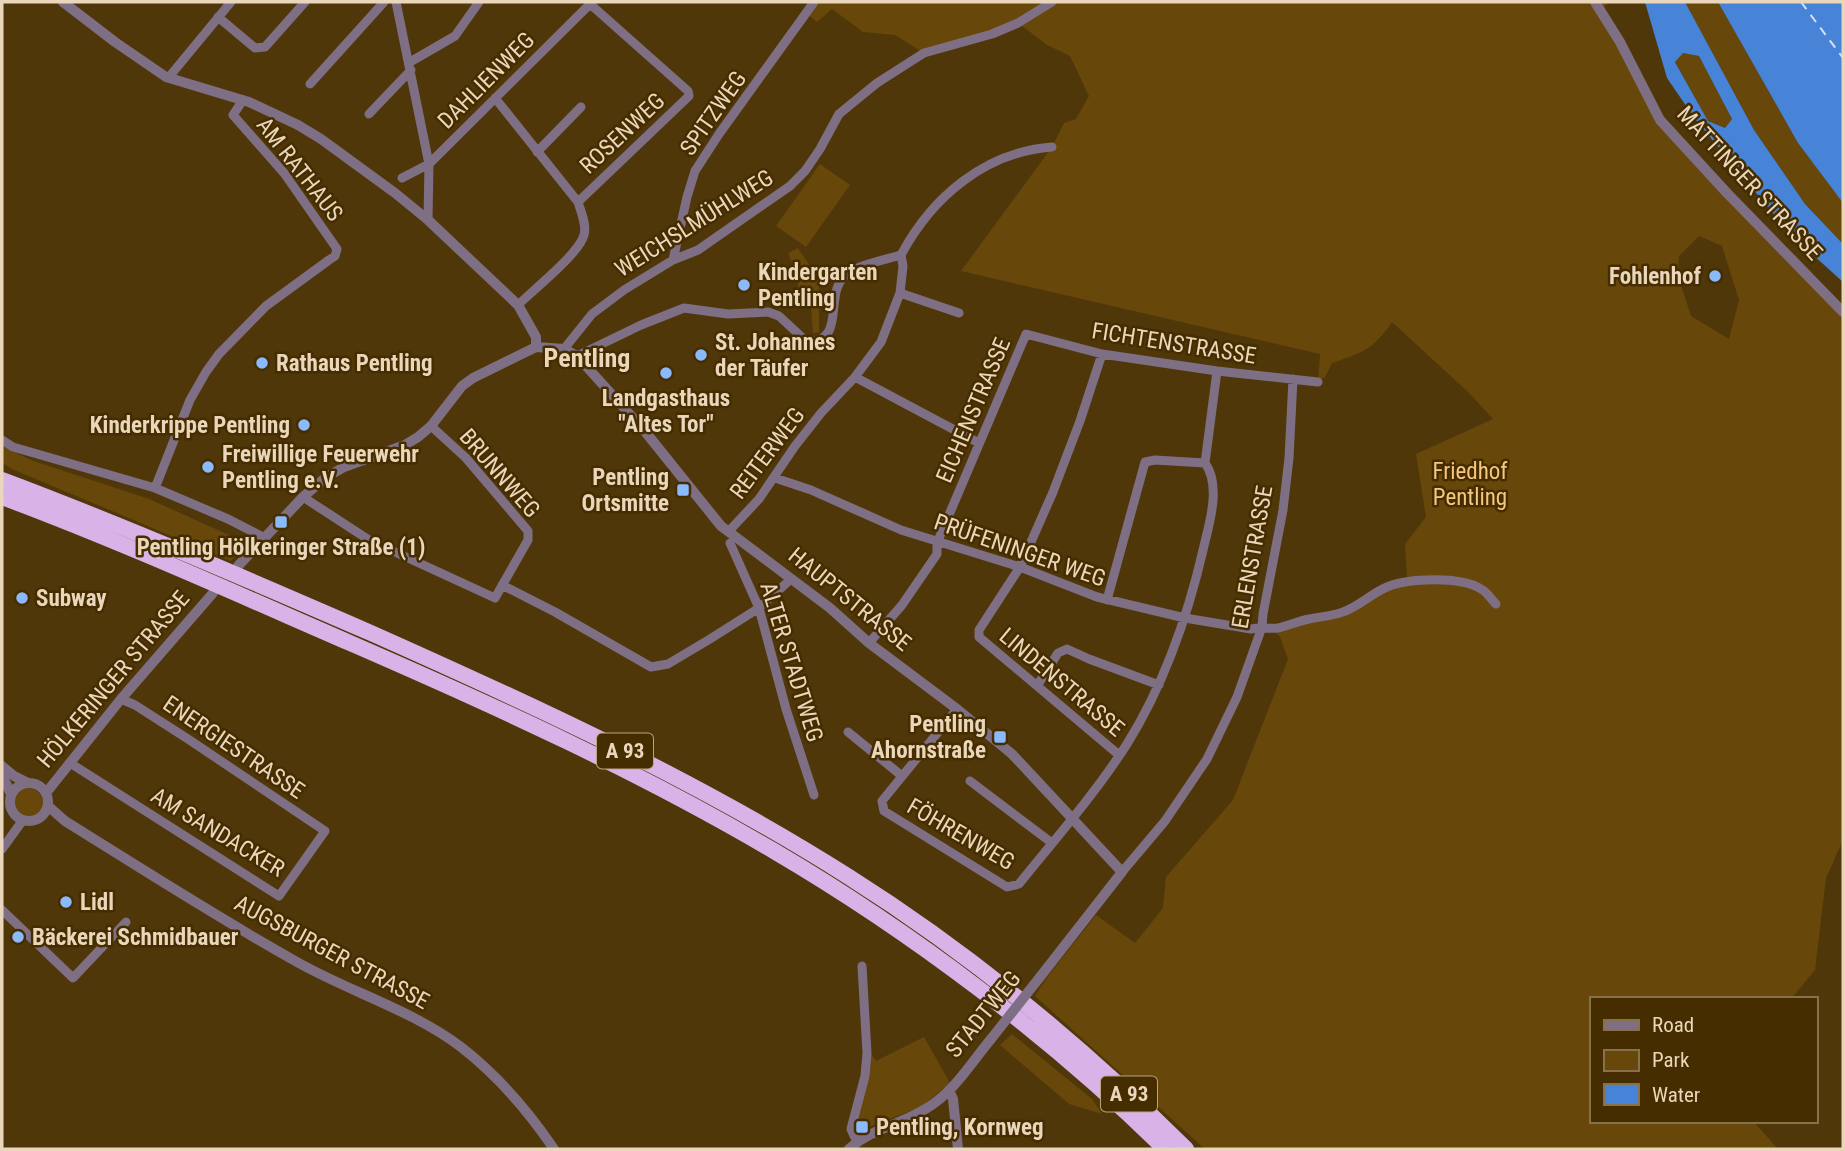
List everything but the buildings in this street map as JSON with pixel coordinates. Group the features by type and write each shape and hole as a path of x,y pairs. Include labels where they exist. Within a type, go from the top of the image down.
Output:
{"highway":[{"path":"2,470 25,482 34,492"},
{"name":"A 93","path":"2,480 215,565 491,686 616,746 737,811 850,878 934,935 1068,1041 1138,1102 1186,1149"},
{"name":"A 93","path":"2,497 212,582 483,702 602,758 776,852 924,948 1085,1075 1165,1149"},
{"path":"1143,1128 1159,1149"}],"street":[{"path":"63,2 166,77 243,100 298,125 321,139 428,220 517,305 536,337 537,347"},
{"path":"169,77 231,2"},
{"path":"218,17 255,48 265,47 305,2"},
{"path":"310,84 384,2"},
{"path":"396,2 429,164 428,220"},
{"path":"369,114 410,66 455,36 479,2"},
{"name":"SPITZWEG","path":"673,260 695,171 814,2"},
{"name":"WEICHSLMÜHLWEG","path":"564,349 592,314 635,282 673,260 698,250 790,186 805,171 820,149 839,114 899,67 924,53 1001,31 1052,2"},
{"name":"MATTINGER STRASSE","path":"1594,2 1620,41 1660,120 1843,312"},
{"name":"DAHLIENWEG","path":"402,178 429,164 591,3"},
{"name":"ROSENWEG","path":"517,305 579,248 585,233 578,202 689,96 688,91 591,3"},
{"path":"495,98 578,202"},
{"name":"AM RATHAUS","path":"155,488 190,400 219,354 266,306 335,256 337,248 284,173 233,115 243,100"},
{"path":"537,152 581,107"},
{"path":"577,356 684,308 728,314 768,312 779,316 807,342 817,342 827,336 832,326 835,293 849,271 901,255 909,240 948,192 966,178 1008,156 1052,147"},
{"name":"REITERWEG","path":"730,537 775,478 795,446 855,377 881,342 900,293 903,265 901,255"},
{"path":"900,293 959,313"},
{"name":"FICHTENSTRASSE","path":"1026,334 1102,354 1318,382"},
{"name":"EICHENSTRASSE","path":"869,643 902,606 937,554 937,543 1026,334"},
{"path":"238,566 303,497 325,478 344,467 418,438 431,426 462,386 473,378 537,347 564,349"},
{"name":"HAUPTSTRASSE","path":"564,349 577,356 643,429 730,537 830,608 869,643 957,709 1014,757 1122,872"},
{"path":"1020,567 1053,492 1102,354"},
{"path":"1107,600 1145,462 1155,460 1205,463 1217,371"},
{"path":"855,377 978,443"},
{"name":"ERLENSTRASSE","path":"1122,872 1165,821 1207,759 1237,697 1262,626 1283,510 1293,379"},
{"name":"BRUNNWEG","path":"431,426 466,458 528,531 528,540 502,586"},
{"path":"2,440 13,447 155,488 265,538"},
{"name":"FÖHRENWEG","path":"957,709 882,801 884,811 1007,887 1019,884 1073,819 1119,755 1159,685 1175,649 1207,533 1214,491 1210,470 1205,463"},
{"name":"PRÜFENINGER WEG","path":"775,478 811,490 937,543 1020,567 1107,600 1185,618 1251,629 1262,626 1275,628 1342,613 1385,587 1402,582 1438,580 1473,585 1483,590 1496,604"},
{"path":"303,497 369,540 495,598 502,586 555,612 651,667 668,664 759,608 792,579"},
{"name":"ALTER STADTWEG","path":"730,537 759,608 786,709 814,795"},
{"name":"LINDENSTRASSE","path":"1020,567 979,629 979,637 1119,755"},
{"name":"HÖLKERINGER STRASSE","path":"46,793 121,699 213,593"},
{"path":"1037,686 1058,653 1067,649 1159,685"},
{"name":"ENERGIESTRASSE","path":"121,699 177,732 325,831"},
{"name":"FÖHRENWEG","path":"848,732 902,776"},
{"name":"AM SANDACKER","path":"70,763 279,896 325,831"},
{"path":"2,766 14,776 38,785 46,793 48,806 41,817 29,821 18,817 10,807 11,794 2,775"},
{"path":"970,781 1052,843"},
{"path":"11,794 18,786 28,783"},
{"name":"AUGSBURGER STRASSE","path":"48,806 65,821 231,924 298,963 405,1014 461,1047 515,1100 554,1149"},
{"name":"AUGSBURGER STRASSE","path":"41,817 65,821"},
{"path":"2,849 23,820"},
{"name":"STADTWEG","path":"853,1146 875,1131 926,1109 949,1090 1122,872"},
{"path":"2,910 73,978 126,922"},
{"path":"853,1146 851,1129 865,1076 867,1053 862,966"},
{"path":"949,1090 953,1099 958,1149"}],"green space":[{"name":"Friedhof Pentling","path":"814,2 1610,2 1600,10 1660,120 1843,312 1843,840 1826,878 1815,970 1793,997 1590,997 1590,1123 1755,1123 1778,1149 1205,1149 1035,996 1096,915 1135,943 1163,908 1166,877 1233,800 1288,659 1280,637 1274,630 1262,627 1347,610 1407,578 1405,544 1426,517 1416,454 1493,419 1468,392 1392,322 1366,349 1332,363 1325,377 1318,382 1320,354 961,271 1052,147 1064,123 1076,119 1089,96 1070,56 1047,45 1018,23 924,53 895,35 863,32 832,9 817,22 806,13","holes":["1699,236 1722,246 1739,300 1729,339 1691,316 1678,276 1679,256"]},
{"path":"1685,2 1718,2 1798,143 1843,203 1843,244 1805,204 1754,130"},
{"path":"1683,53 1699,56 1732,119 1725,128 1708,121 1675,61"},
{"path":"820,164 850,185 806,247 776,226"},
{"path":"798,248 819,280 819,332 813,333 810,294 798,291 798,278 788,253"},
{"path":"2,446 31,460 149,499 247,543 231,561 12,469 2,463"},
{"path":"28,788 34,789 42,797 42,809 34,817 28,818 22,817 14,809 13,803 14,797 22,789"},
{"path":"1012,1034 1092,1099 1102,1114 1069,1104 1000,1045"},
{"path":"924,1037 950,1083 921,1107 865,1127 859,1122 858,1115 871,1054 876,1061"}],"water":[{"path":"1645,2 1685,2 1754,130 1805,204 1843,244 1843,282 1791,235 1695,119 1667,78","holes":["1683,53 1699,56 1732,119 1725,128 1708,121 1675,62"]},
{"path":"1718,2 1843,2 1843,203 1798,143"}],"ferry route":[{"path":"1801,2 1843,58"}],"place":[{"name":"Fohlenhof","path":"1715,276"},
{"name":"Kindergarten Pentling","path":"744,285"},
{"name":"St. Johannes der Täufer","path":"701,355"},
{"name":"Rathaus Pentling","path":"262,363"},
{"name":"Landgasthaus \"Altes Tor\"","path":"666,373"},
{"name":"Kinderkrippe Pentling","path":"304,425"},
{"name":"Freiwillige Feuerwehr Pentling e.V.","path":"208,467"},
{"name":"Pentling Ortsmitte","path":"683,490"},
{"name":"Pentling Hölkeringer Straße (1)","path":"281,522"},
{"name":"Subway","path":"22,598"},
{"name":"Pentling Ahornstraße","path":"1000,737"},
{"name":"Lidl","path":"66,902"},
{"name":"Bäckerei Schmidbauer","path":"18,937"},
{"name":"Pentling, Kornweg","path":"862,1127"}],"district":[{"name":"Pentling","path":"587,358"}]}
